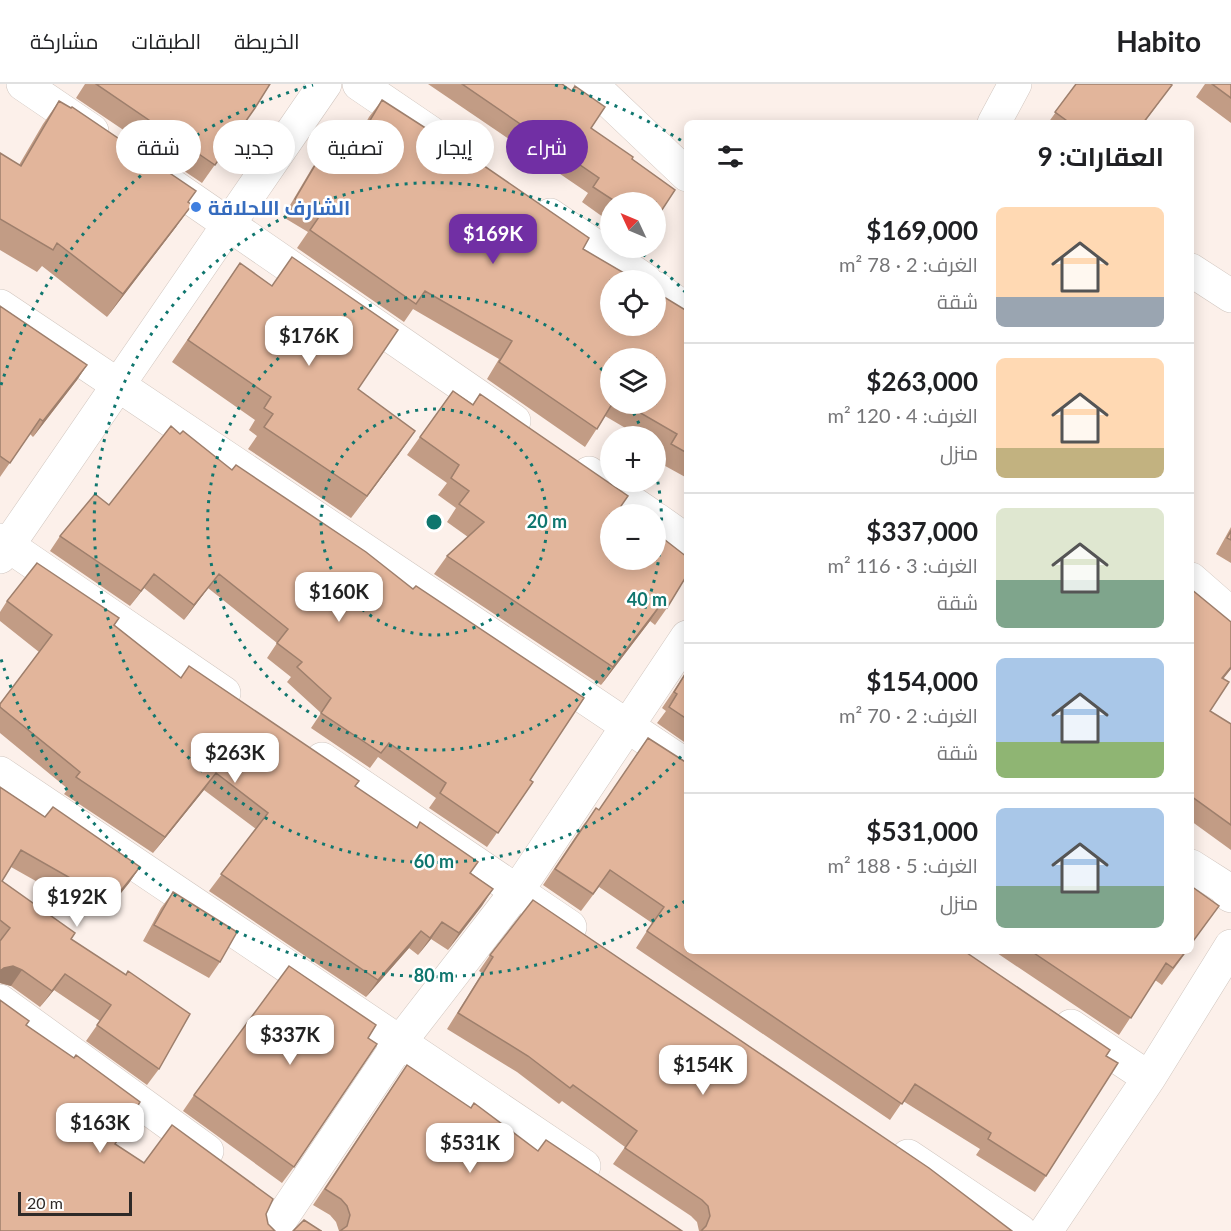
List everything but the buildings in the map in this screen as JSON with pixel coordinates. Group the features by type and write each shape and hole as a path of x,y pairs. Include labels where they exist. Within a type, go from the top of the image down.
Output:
{"street":[{"path":"23,84 634,504"},
{"path":"253,712 3,548 325,84"},
{"path":"359,84 416,123"},
{"path":"591,84 684,172"},
{"path":"996,120 1015,84"},
{"path":"524,197 630,270"},
{"path":"1194,272 1231,296"},
{"path":"666,295 684,308"},
{"path":"0,306 684,764"},
{"path":"666,526 684,539"},
{"path":"1194,582 1231,614"},
{"path":"285,1216 400,1042 517,891 684,642"},
{"path":"302,745 596,945"},
{"path":"0,773 612,1185"},
{"path":"1194,868 1224,887 1231,896"},
{"path":"1046,1231 1149,1078 1231,946"},
{"path":"0,1001 230,1168"},
{"path":"1050,1011 1149,1078"},
{"path":"882,1138 1020,1231"}],"place":[{"name":"الشارف اللحلاقة","path":"196,207"}]}
